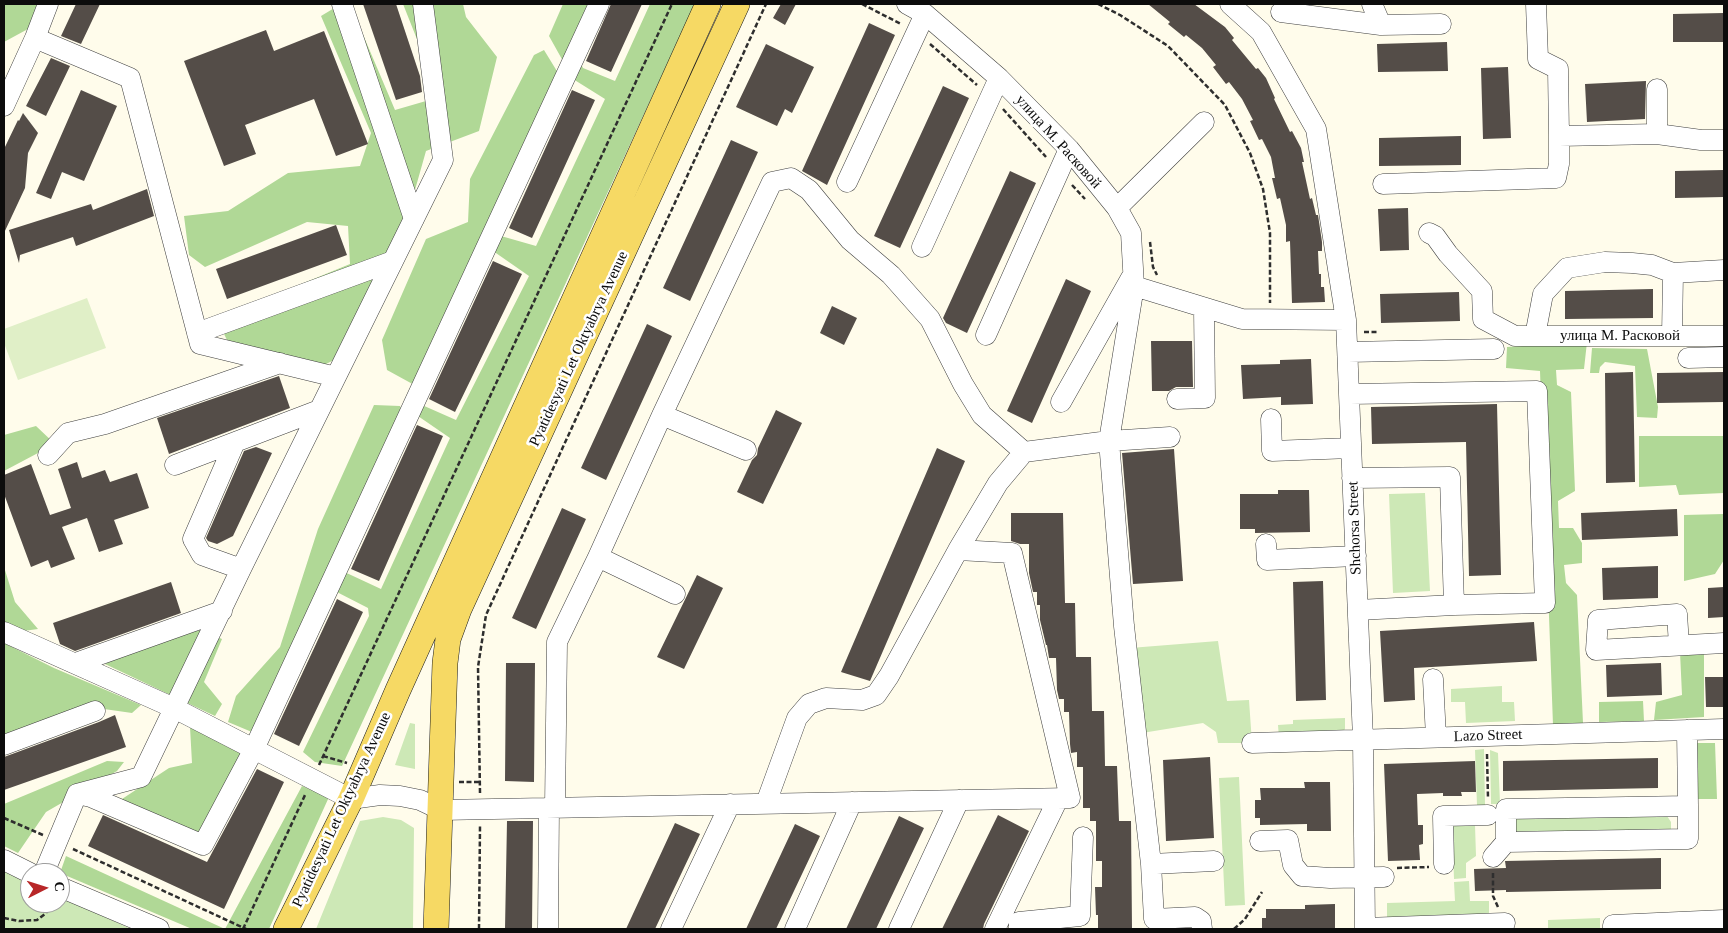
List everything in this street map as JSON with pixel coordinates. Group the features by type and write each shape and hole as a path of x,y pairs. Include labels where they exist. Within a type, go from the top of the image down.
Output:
{"main road":[{"name":"Pyatidesyati Let Oktyabrya Avenue","path":"286,929 351,799 398,690 708,4"},
{"name":"Pyatidesyati Let Oktyabrya Avenue","path":"436,929 445,662 448,639 459,609 737,4"},
{"path":"398,690 411,681 422,679 432,681 439,687 444,700"}],"street":[{"path":"4,106 35,38 48,4"},
{"path":"342,4 414,219"},
{"path":"77,794 141,778 241,569 443,160 422,4"},
{"path":"77,794 92,797 203,845 254,749 599,4"},
{"name":"улица М. Расковой","path":"907,4 925,14 999,78 1069,149 1117,208 1131,233 1134,279 1109,441 1124,626 1151,864 1154,919 1196,918 1200,920 1202,929"},
{"path":"1230,4 1261,32 1284,8 1382,24 1442,24"},
{"path":"1372,4 1382,24"},
{"path":"1383,184 1556,178 1559,164 1558,70 1538,59 1536,4"},
{"path":"847,182 925,14"},
{"name":"Shchorsa Street","path":"1261,32 1316,129 1346,320 1363,739 1374,878 1365,929"},
{"path":"35,38 130,78 200,344 336,377"},
{"path":"922,247 999,78"},
{"path":"1657,88 1657,134"},
{"path":"1117,208 1204,122"},
{"path":"1559,136 1657,134 1701,140 1724,140"},
{"path":"986,335 1069,149"},
{"path":"548,929 557,642 598,558 662,415 772,182 791,178 809,190 850,240 891,275 930,320 982,415 1024,452"},
{"path":"1429,233 1435,236 1448,254 1482,291 1483,319 1525,336 1543,294 1567,268 1605,262 1652,266 1673,273 1724,270"},
{"path":"197,333 393,262"},
{"path":"1672,336 1673,273"},
{"path":"1061,402 1134,279 1204,308 1242,319 1346,320"},
{"path":"1177,398 1206,398 1204,308"},
{"name":"улица М. Расковой","path":"1525,336 1724,336"},
{"path":"1348,352 1494,349"},
{"path":"1688,358 1724,357"},
{"path":"48,455 68,433 105,424 280,363"},
{"path":"1350,394 1537,391 1545,603 1358,610"},
{"path":"175,465 319,410"},
{"path":"662,415 746,450"},
{"path":"1271,419 1272,451 1351,448"},
{"path":"766,803 797,718 809,704 826,698 862,700 876,696 998,483 1024,452 1109,441 1170,437"},
{"path":"235,442 193,539 202,555 241,569"},
{"path":"1352,478 1450,477 1454,605"},
{"path":"1266,544 1267,560 1356,556"},
{"path":"4,632 174,708 351,799 380,795 400,796 420,800 441,810 1070,798 1012,553 958,550"},
{"path":"598,558 675,594"},
{"path":"76,663 222,611"},
{"path":"1679,645 1724,643"},
{"path":"1433,679 1436,737"},
{"path":"4,745 95,712"},
{"name":"Lazo Street","path":"1252,743 1724,729"},
{"path":"1506,842 1688,839 1687,730"},
{"path":"48,863 77,794"},
{"path":"995,929 1058,799"},
{"path":"900,929 959,800"},
{"path":"795,929 852,802"},
{"path":"671,929 730,804"},
{"path":"1493,856 1506,842 1506,809 1688,806"},
{"path":"1444,864 1443,816 1488,807"},
{"path":"1019,929 1019,922 1080,916 1083,837"},
{"path":"1260,841 1288,840 1293,866 1302,876 1374,878"},
{"path":"4,860 20,868"},
{"path":"1151,864 1214,861"},
{"path":"70,891 159,929"},
{"path":"1613,929 1613,925 1724,920"},
{"path":"1365,929 1505,923"}],"path":[{"path":"4,818 244,929 672,4"},
{"path":"479,929 481,809 478,667 486,615 766,4"},
{"path":"1098,4 1120,15 1168,46 1225,105 1250,153 1263,189 1270,233 1270,303"},
{"path":"1487,746 1488,807"},
{"path":"323,756 364,769"},
{"path":"442,782 480,782"},
{"path":"1493,856 1493,896 1505,923"},
{"path":"1234,929 1245,919 1262,892"},
{"path":"4,918 19,921 36,920 45,913"}],"green space":[{"path":"4,4 52,4 39,23 4,42"},
{"path":"341,4 350,4 395,110 426,101 432,77 403,4 463,4 466,17 497,57 479,131 426,151 411,204 342,356 308,373 230,346 218,322 255,303 350,264 348,226 307,222 205,267 189,255 184,216 228,211 288,173 360,166 371,133 321,16"},
{"path":"563,4 596,4 576,55 583,68 615,81 650,4 695,4 342,766 315,762 303,752 369,616 368,608 329,588 259,735 228,722 236,696 280,647 318,529 374,405 400,406 405,418 338,569 381,589 450,438 415,414 422,405 456,420 529,276 493,251 418,387 387,370 382,340 426,239 468,222 470,179 534,55 544,50 563,81 494,234 536,246 605,99 573,79 549,36"},
{"path":"87,298 106,348 18,380 4,343 4,329"},
{"path":"1587,342 1584,369 1556,370 1557,385 1571,392 1575,491 1558,501 1559,528 1573,528 1582,543 1582,563 1564,565 1566,583 1577,595 1583,723 1553,725 1540,371 1506,368 1507,347"},
{"path":"1592,348 1647,349 1658,407 1657,418 1637,417 1635,366 1605,362 1600,367 1599,373 1590,373"},
{"path":"36,426 55,444 4,471 4,435"},
{"path":"1639,436 1724,436 1724,493 1679,495 1676,485 1639,487"},
{"path":"1425,493 1430,591 1393,593 1389,494"},
{"path":"1724,514 1724,560 1715,574 1684,581 1684,515"},
{"path":"4,567 15,602 38,629 16,632 4,625"},
{"path":"201,630 222,639 204,682 222,704 215,716 105,664 153,638"},
{"path":"1218,641 1227,701 1249,700 1252,743 1218,743 1216,732 1203,723 1136,734 1130,648"},
{"path":"4,643 54,668 141,705 132,713 90,707 4,741"},
{"path":"1704,651 1704,717 1654,720 1656,702 1682,695 1680,652"},
{"path":"1502,686 1502,702 1514,702 1515,721 1466,723 1465,702 1451,702 1451,689"},
{"path":"1643,701 1644,721 1599,722 1599,702"},
{"path":"1345,718 1345,729 1340,735 1279,738 1278,725 1293,724 1293,720"},
{"path":"410,723 415,724 415,769 395,765"},
{"path":"190,727 246,750 222,797 193,841 119,801 169,768 192,763"},
{"path":"1690,743 1715,743 1717,799 1691,799"},
{"path":"1484,749 1485,805 1477,805 1475,750"},
{"path":"1490,750 1498,753 1500,804 1491,804"},
{"path":"107,761 124,762 117,771 46,812 18,853 4,846 4,804"},
{"path":"1239,777 1245,905 1225,906 1219,778"},
{"path":"302,786 329,797 269,929 225,929"},
{"path":"1667,816 1671,822 1671,829 1663,834 1519,836 1514,832 1515,818"},
{"path":"383,817 401,820 414,828 413,929 316,929 360,821"},
{"path":"1475,825 1476,856 1466,863 1466,878 1454,879 1452,826"},
{"path":"66,856 225,929 192,929 70,877 70,863 64,863"},
{"path":"4,870 20,877 20,913 70,913 70,901 131,929 4,929"},
{"path":"1469,881 1470,901 1489,901 1489,916 1387,918 1387,903 1455,901 1454,882"},
{"path":"1600,918 1600,929 1548,929 1548,920"}],"building":[{"path":"76,4 100,4 81,44 61,36"},
{"path":"363,4 396,4 420,76 422,92 396,100"},
{"path":"611,4 642,4 611,72 586,61"},
{"path":"781,4 796,4 785,25 773,18"},
{"path":"1148,4 1194,4 1225,27 1234,38 1232,40 1266,78 1290,132 1292,131 1301,148 1310,199 1312,198 1316,215 1318,215 1322,242 1322,251 1318,251 1319,274 1321,274 1321,287 1324,287 1325,302 1292,303 1290,241 1286,242 1286,225 1280,198 1277,199 1272,178 1275,178 1271,157 1262,139 1259,140 1250,121 1253,120 1242,99 1229,82 1226,84 1213,67 1216,65 1202,48 1168,24 1170,22"},
{"path":"1724,13 1724,42 1673,42 1673,14"},
{"path":"869,23 895,35 827,185 802,171"},
{"path":"266,30 274,51 324,31 368,144 336,156 314,99 245,125 256,154 224,166 184,61"},
{"path":"1447,42 1448,71 1378,72 1377,44"},
{"path":"766,44 814,67 792,113 785,109 777,126 736,107"},
{"path":"51,58 70,66 46,116 26,106"},
{"path":"1508,67 1511,138 1483,139 1481,68"},
{"path":"1646,81 1645,119 1587,122 1585,84"},
{"path":"943,86 969,98 900,248 874,236"},
{"path":"81,90 117,106 84,181 62,172 51,199 36,193"},
{"path":"572,90 595,100 532,238 509,228"},
{"path":"23,113 38,133 28,153 25,188 4,233 4,149"},
{"path":"1461,136 1461,165 1379,166 1379,138"},
{"path":"731,140 758,152 690,301 663,288"},
{"path":"1724,170 1724,197 1675,198 1675,171"},
{"path":"1010,171 1036,183 967,333 946,323 943,318"},
{"path":"147,189 154,216 76,246 73,237 20,255 19,263 9,230 91,204 93,210"},
{"path":"1408,208 1409,250 1380,251 1378,209"},
{"path":"336,225 347,255 227,299 216,269"},
{"path":"493,261 522,274 455,412 429,399"},
{"path":"1066,279 1091,291 1032,423 1007,411"},
{"path":"1653,289 1653,318 1565,319 1565,291"},
{"path":"1459,292 1460,321 1381,323 1380,294"},
{"path":"832,306 857,318 844,345 820,333"},
{"path":"647,324 672,336 606,480 581,468"},
{"path":"1151,341 1192,341 1193,387 1176,387 1169,391 1152,391"},
{"path":"1311,359 1313,404 1281,405 1281,397 1243,399 1241,365 1280,364 1280,360"},
{"path":"1633,372 1635,482 1606,483 1605,373"},
{"path":"1724,372 1724,402 1657,403 1657,373"},
{"path":"279,376 290,408 169,454 157,418"},
{"path":"1497,404 1501,575 1469,576 1466,442 1372,444 1371,407"},
{"path":"776,410 802,423 763,504 737,492 752,460 757,455 758,448"},
{"path":"417,425 443,436 379,581 351,569"},
{"path":"256,447 272,453 233,536 217,544 208,541 206,538 244,451"},
{"path":"937,448 965,461 870,681 841,672"},
{"path":"1174,449 1183,581 1133,584 1122,453"},
{"path":"77,462 82,478 105,470 110,482 137,473 149,508 114,520 123,544 99,552 87,518 62,527 75,559 51,568 48,560 31,567 4,494 4,475 31,464 50,515 71,508 58,469"},
{"path":"1278,490 1309,490 1310,532 1255,533 1255,529 1240,529 1240,494 1278,494"},
{"path":"562,508 586,519 536,629 512,618"},
{"path":"1677,509 1678,536 1582,540 1581,513"},
{"path":"1011,513 1063,513 1065,603 1075,603 1076,657 1091,657 1092,711 1104,711 1105,766 1117,766 1119,821 1131,821 1132,929 1098,929 1095,887 1102,887 1102,861 1096,861 1096,821 1090,821 1090,808 1083,808 1083,767 1077,767 1077,752 1071,753 1069,712 1064,712 1064,699 1059,699 1056,658 1049,658 1040,620 1040,605 1037,605 1037,592 1033,592 1029,573 1029,544 1011,541"},
{"path":"1658,566 1658,598 1603,600 1602,568"},
{"path":"697,575 723,588 684,669 657,657"},
{"path":"1323,581 1326,700 1296,701 1293,582"},
{"path":"171,582 181,613 75,651 60,644 53,623"},
{"path":"1724,587 1724,617 1708,618 1708,588"},
{"path":"337,599 363,612 299,746 274,734"},
{"path":"1534,622 1537,661 1414,668 1415,700 1384,702 1380,631"},
{"path":"506,663 535,663 534,782 505,781"},
{"path":"1661,663 1662,695 1607,697 1606,665"},
{"path":"1705,677 1724,677 1724,707 1706,707"},
{"path":"115,715 126,747 4,790 4,757"},
{"path":"1210,757 1214,838 1166,841 1163,760"},
{"path":"1658,758 1658,788 1503,791 1503,761"},
{"path":"1475,761 1476,792 1461,792 1462,796 1443,796 1443,793 1417,794 1418,825 1423,825 1423,844 1419,845 1420,860 1388,861 1384,764"},
{"path":"257,769 284,782 224,909 88,846 103,815 207,862"},
{"path":"1304,782 1330,782 1331,831 1307,831 1307,824 1260,825 1260,818 1255,818 1255,800 1261,800 1260,788 1305,788"},
{"path":"998,815 1029,831 983,929 942,929"},
{"path":"899,816 924,828 876,929 846,929"},
{"path":"507,821 533,821 532,929 505,929"},
{"path":"675,823 700,834 655,929 626,929"},
{"path":"795,824 820,836 776,929 746,929"},
{"path":"1661,858 1661,889 1475,891 1474,869 1506,868 1505,861"},
{"path":"1335,904 1335,929 1262,929 1262,918 1266,918 1266,909 1305,909 1305,905"}]}
